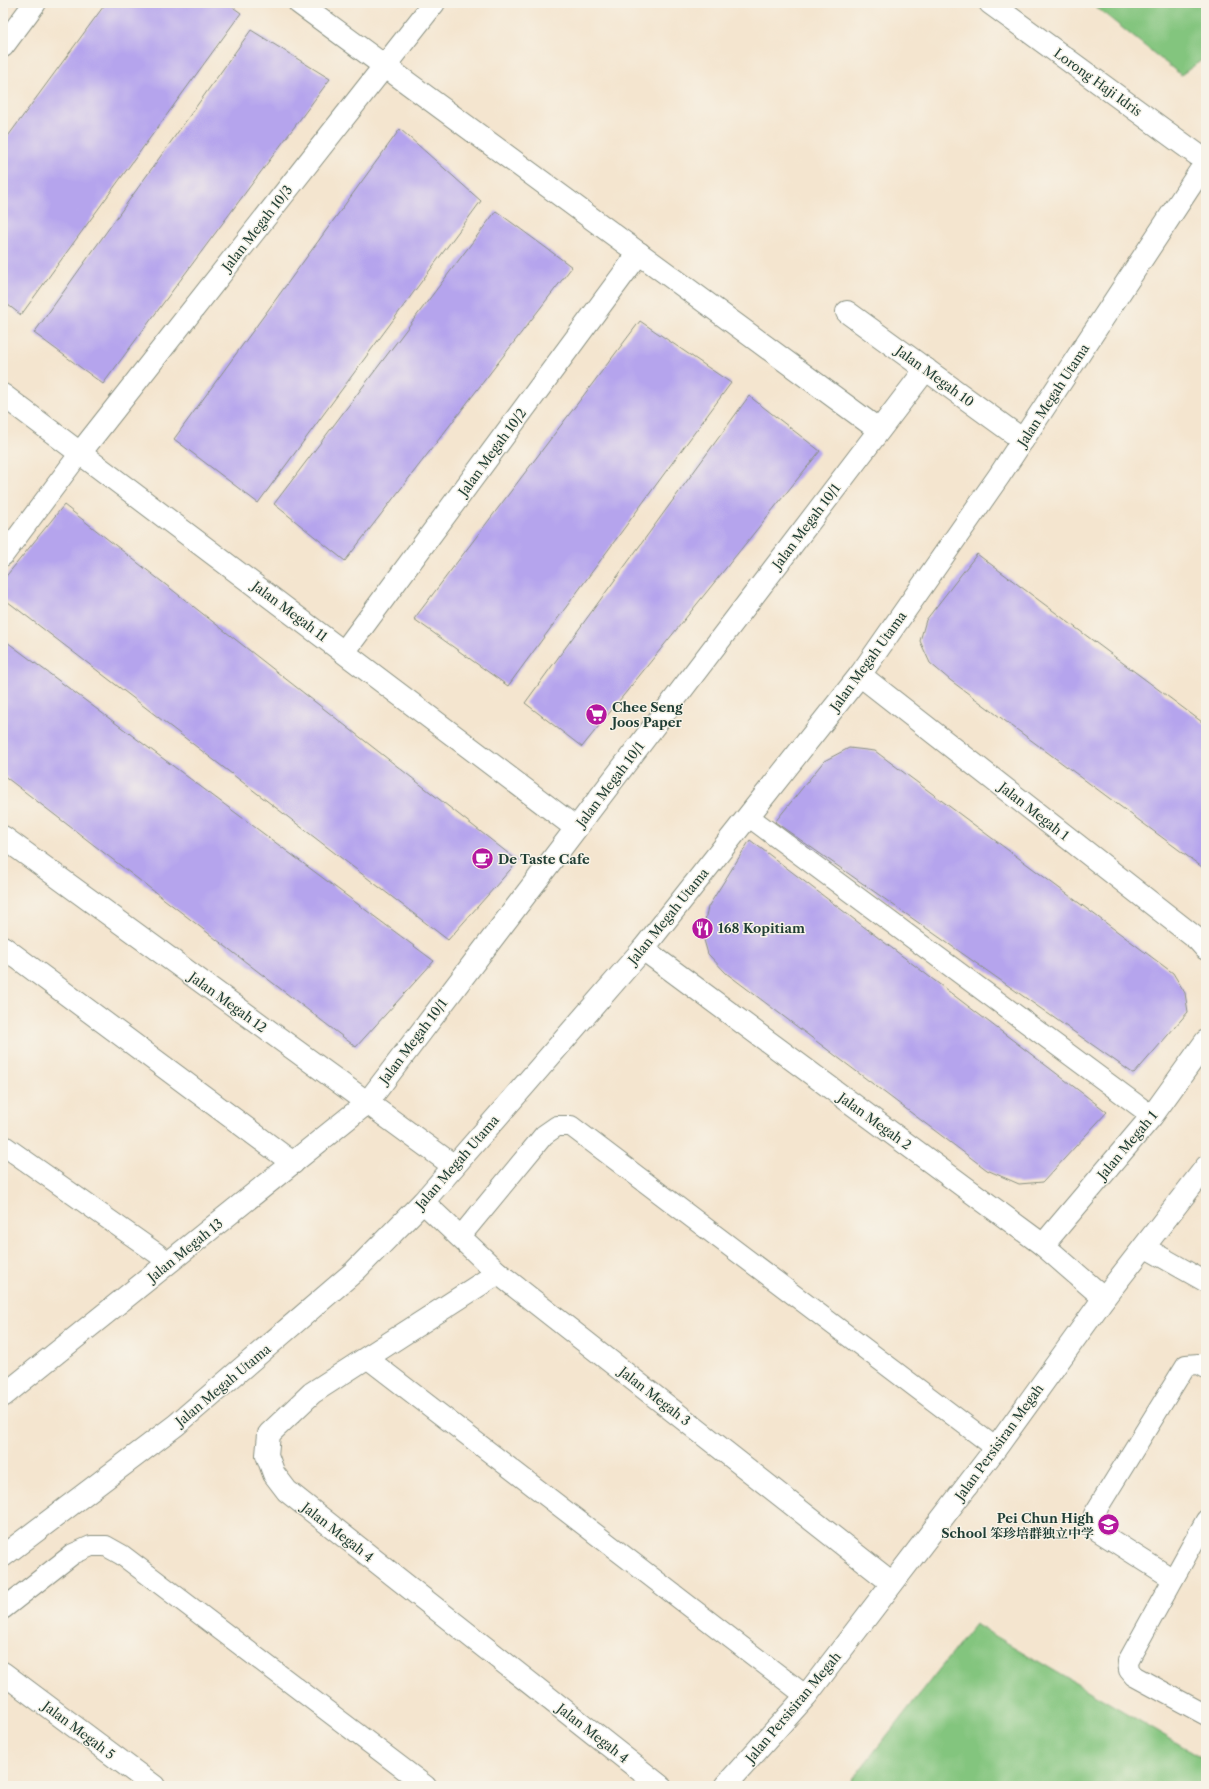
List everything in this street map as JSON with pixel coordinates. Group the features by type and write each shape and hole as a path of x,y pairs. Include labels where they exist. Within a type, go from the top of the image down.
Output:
{"street":[{"path":"3,46 35,3"},
{"path":"299,3 879,430"},
{"name":"Jalan Megah 10/3","path":"80,453 434,3"},
{"name":"Lorong Haji Idris","path":"990,3 1206,161"},
{"name":"Jalan Megah Utama","path":"3,1556 176,1425 355,1272 423,1202 642,949 860,675 1000,476 1206,161"},
{"name":"Jalan Megah 10/2","path":"344,652 639,253"},
{"name":"Jalan Megah 10","path":"847,312 1023,440"},
{"name":"Jalan Megah 10/1","path":"367,1103 926,369"},
{"name":"Jalan Megah 11","path":"3,395 576,828"},
{"name":"Jalan Megah 1","path":"860,675 1197,939 1206,949"},
{"name":"Jalan Megah 12","path":"3,837 454,1166"},
{"path":"3,947 293,1163"},
{"name":"Jalan Megah 2","path":"642,949 1043,1245 1104,1298"},
{"name":"Jalan Megah 1","path":"1043,1245 1152,1116 1206,1042"},
{"name":"Jalan Megah 13","path":"3,1396 367,1103"},
{"name":"Jalan Persisiran Megah","path":"725,1786 806,1696 996,1448 1104,1298 1206,1167"},
{"name":"Jalan Megah 3","path":"423,1202 498,1273 892,1583"},
{"name":"Jalan Megah 4","path":"498,1273 312,1393 269,1434 267,1456 274,1474 287,1491 660,1786"},
{"name":"Jalan Megah 5","path":"3,1673 154,1786"}],"lane":[{"path":"3,556 80,453"},
{"path":"748,816 1152,1116"},
{"path":"460,1237 544,1135 557,1126 571,1126 996,1448"},
{"path":"3,1145 169,1262"},
{"path":"1144,1247 1206,1282"},
{"path":"367,1358 806,1696"},
{"path":"1173,1579 1096,1530 1094,1514 1186,1365 1199,1364 1206,1368"},
{"path":"1206,1520 1128,1661 1129,1670 1134,1676 1206,1715"},
{"path":"3,1609 72,1554 91,1546 106,1546 122,1555 426,1786"}],"green space":[{"path":"1091,3 1206,3 1206,57 1181,75"},
{"path":"975,1624 1206,1760 1206,1786 847,1786"}],"building":[{"path":"106,3 227,3 241,13 21,315 3,301 3,143"},
{"path":"251,30 330,79 103,384 34,333"},
{"path":"400,129 481,201 258,503 174,439"},
{"path":"496,211 572,267 345,561 274,504"},
{"path":"640,321 731,383 508,686 414,619"},
{"path":"749,396 820,451 582,747 525,703"},
{"path":"64,505 518,861 448,940 3,598 3,580"},
{"path":"977,554 1206,725 1206,870 950,680 930,663 920,641 926,620"},
{"path":"3,639 434,961 356,1047 3,775"},
{"path":"849,748 875,751 1173,973 1185,993 1188,1012 1134,1074 775,822 824,761"},
{"path":"750,840 1107,1112 1043,1182 1019,1184 987,1170 726,973 708,954 702,933 708,907"}],"place":[{"name":"Chee Seng Joos Paper","path":"597,714"},
{"name":"De Taste Cafe","path":"483,859"},
{"name":"168 Kopitiam","path":"702,928"},
{"name":"Pei Chun High School 笨珍培群独立中学","path":"1109,1525"}]}
